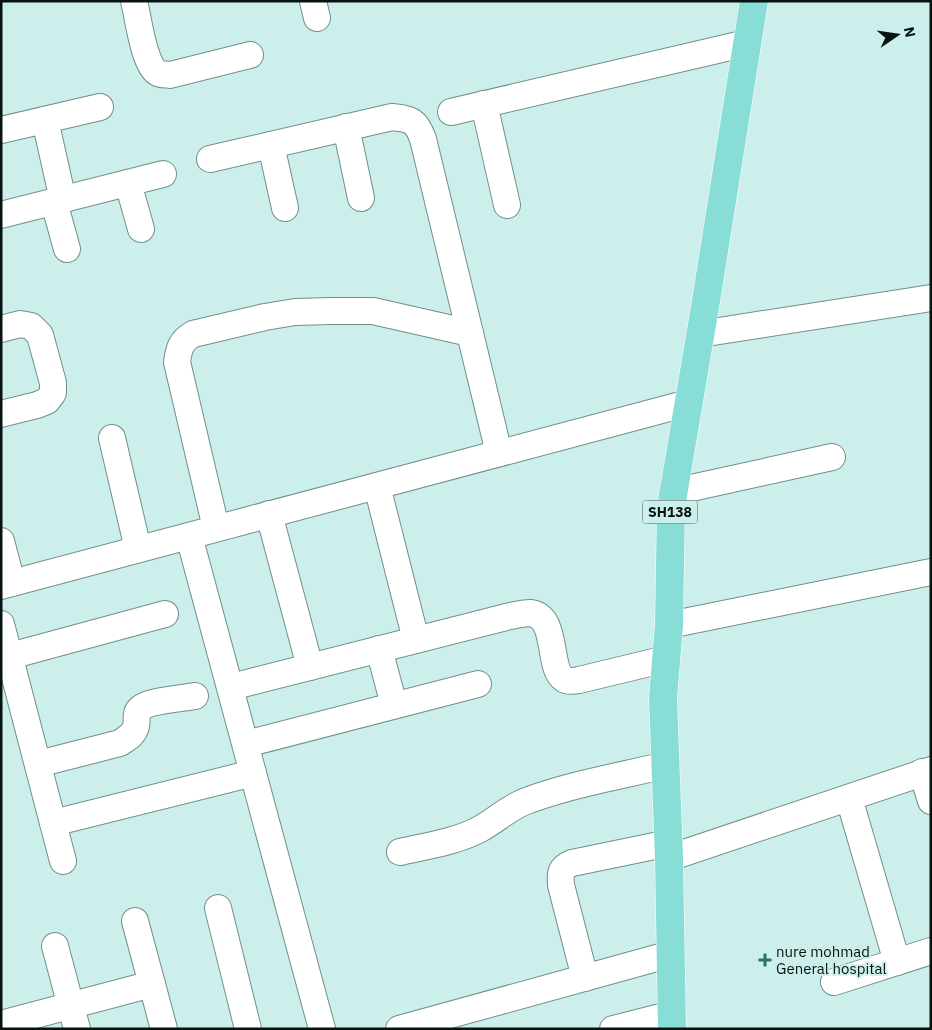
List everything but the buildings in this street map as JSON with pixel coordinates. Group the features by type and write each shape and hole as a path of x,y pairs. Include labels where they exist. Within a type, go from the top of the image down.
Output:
{"main road":[{"name":"SH138","path":"672,1022 669,850 663,698 669,625 670,506 754,1"}],"street":[{"path":"134,1 147,58 158,74 170,75 250,55"},
{"path":"451,112 748,43"},
{"path":"484,104 507,205"},
{"path":"1,130 100,107"},
{"path":"210,159 392,117 408,118 418,126 423,139 499,453"},
{"path":"45,120 67,249"},
{"path":"346,128 361,198"},
{"path":"271,146 285,208"},
{"path":"1,215 162,174"},
{"path":"128,183 140,229"},
{"path":"700,334 931,298"},
{"path":"216,528 177,362 178,349 184,340 193,334 265,317 295,312 331,311 373,311 470,333"},
{"path":"1,329 20,324 32,326 40,335 53,383 53,393 47,401 1,414"},
{"path":"1,541 7,584 688,403"},
{"path":"112,438 138,549"},
{"path":"673,492 832,457"},
{"path":"377,486 416,640"},
{"path":"269,514 310,667"},
{"path":"189,536 322,1029"},
{"path":"669,625 931,572"},
{"path":"230,688 510,616 530,613 540,617 547,626 558,672 563,679 570,681 579,680 666,659"},
{"path":"10,656 165,614"},
{"path":"1,624 63,861"},
{"path":"379,649 394,705"},
{"path":"246,744 478,684"},
{"path":"38,764 120,743 132,735 137,725 136,716 140,708 148,704 195,696"},
{"path":"400,852 464,837 493,822 527,800 666,765"},
{"path":"585,978 561,885 560,873 563,867 572,863 669,850 849,798 926,771 931,802"},
{"path":"53,823 253,773"},
{"path":"849,798 896,962"},
{"path":"218,908 248,1029"},
{"path":"135,921 164,1029"},
{"path":"55,946 74,1017"},
{"path":"834,982 931,951"},
{"path":"399,1029 671,954"},
{"path":"1,1024 74,1017 152,984"},
{"path":"613,1029 672,1022"}],"place":[{"name":"nure mohmad General hospital","path":"765,960"}]}
